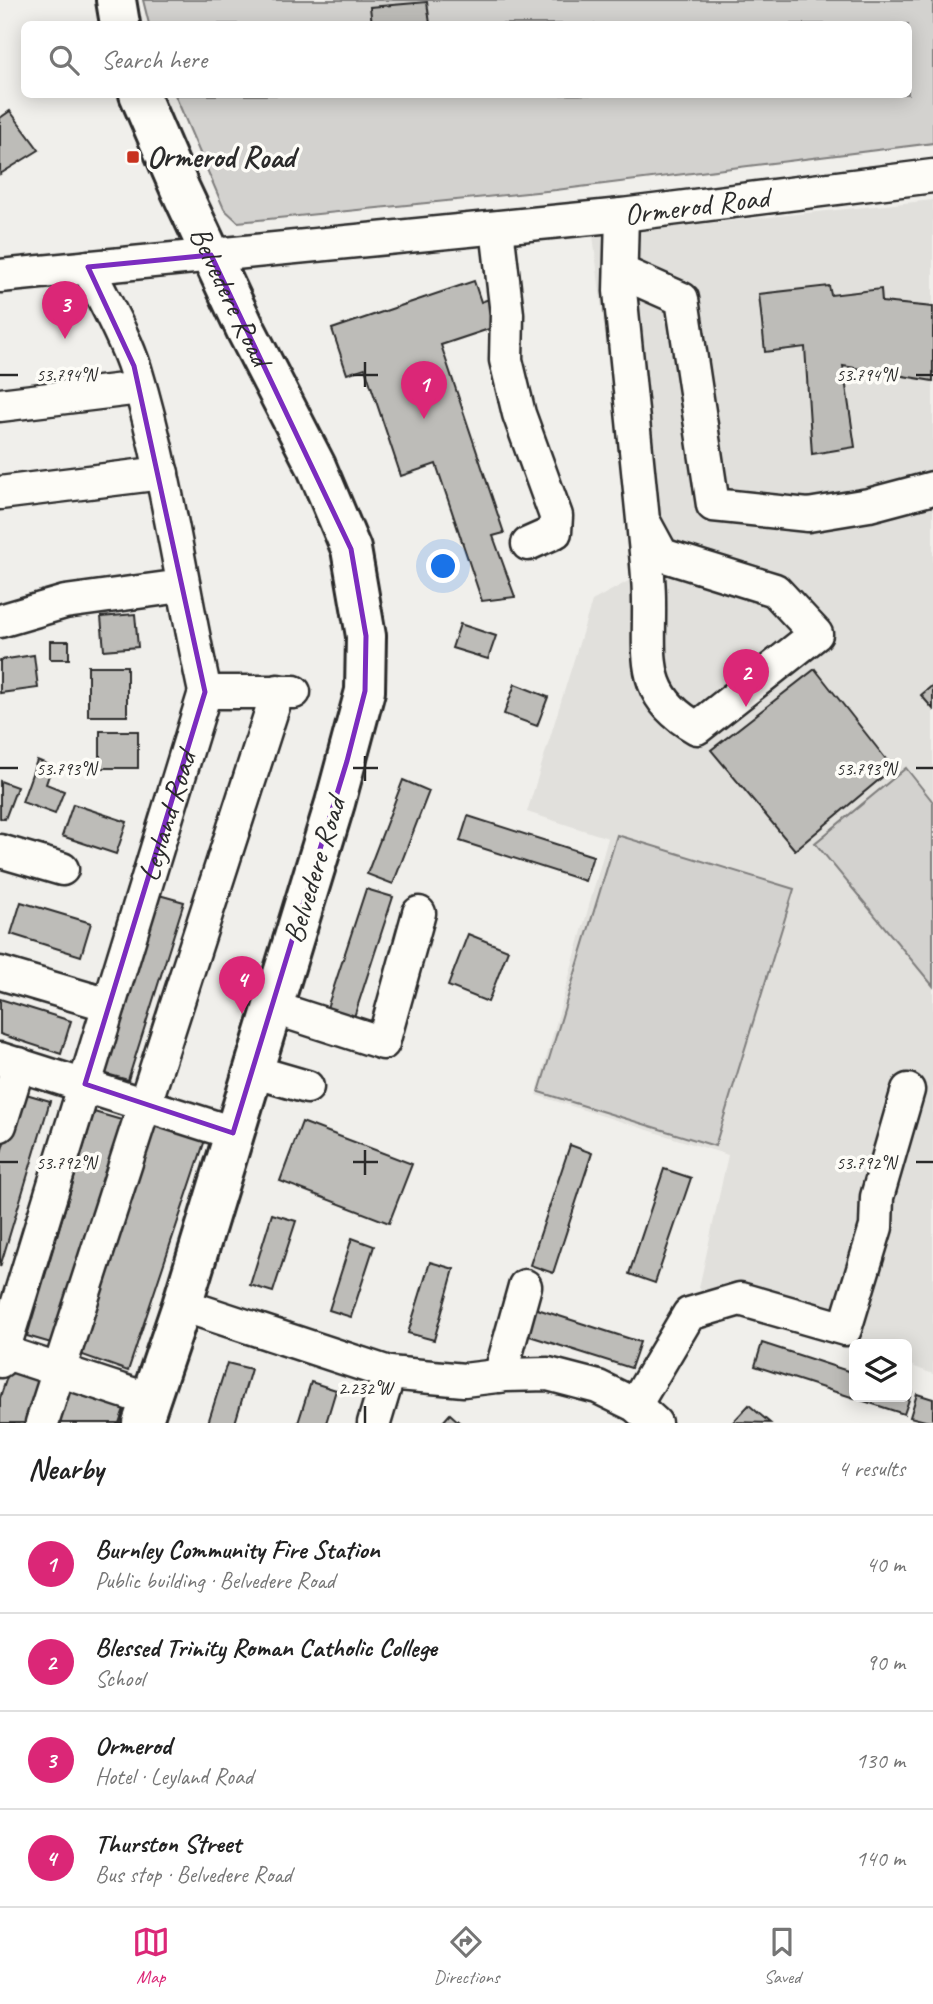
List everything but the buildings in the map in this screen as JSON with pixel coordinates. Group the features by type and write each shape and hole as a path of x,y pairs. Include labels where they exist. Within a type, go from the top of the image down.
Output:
{"highway":[{"path":"116,0 120,21"},
{"name":"Belvedere Road","path":"141,98 211,255 316,466 351,550 366,636 365,691 347,761 182,1305 146,1411"}],"street":[{"name":"Ormerod Road","path":"0,276 622,215 933,176"},
{"path":"622,215 621,272 650,599 648,666 673,715 697,727 816,634 775,590 662,555 643,520"},
{"path":"496,228 507,314 506,360 519,414 555,516 555,532 528,544"},
{"name":"Leyland Road","path":"1,1355 205,692 182,586 162,473 134,366 88,267"},
{"path":"621,272 682,299 713,505 808,515 869,505 933,488"},
{"path":"0,405 140,388"},
{"path":"0,493 162,473"},
{"path":"0,621 65,602 182,586"},
{"path":"42,1423 145,1103 286,691 205,692"},
{"path":"0,851 62,869"},
{"path":"271,1007 383,1043 419,913"},
{"path":"0,973 109,1005"},
{"path":"0,1125 9,1061 233,1133"},
{"path":"252,1071 307,1087"},
{"path":"182,1305 389,1373 464,1380 548,1374 598,1387 645,1414 690,1314 740,1300 845,1329 876,1227 877,1197 908,1090"},
{"path":"500,1376 525,1286"},
{"path":"1,1355 59,1370 146,1411"},
{"path":"374,1423 389,1373"}],"highlighted area":[{"path":"211,255 351,549 366,636 365,691 347,761 233,1133 85,1084 205,692 134,366 88,267"}],"shaded area":[{"path":"143,0 933,0 933,143 556,190 238,222 224,209 176,98 912,98 912,21 148,21"},
{"path":"933,200 933,1374 912,1366 912,1339 849,1339 849,1343 699,1288 728,1155 536,1095 608,838 527,812 592,601 634,578 593,235"},
{"path":"906,768 933,802 933,986 815,843"},
{"path":"617,835 794,889 715,1146 539,1092"}],"place":[{"name":"Ormerod Road","path":"133,157"},
{"name":"Ormerod","path":"65,339"},
{"name":"Burnley Community Fire Station","path":"424,419"},
{"name":"Blessed Trinity Roman Catholic College","path":"746,707"},
{"name":"Thurston Street","path":"242,1014"}]}
